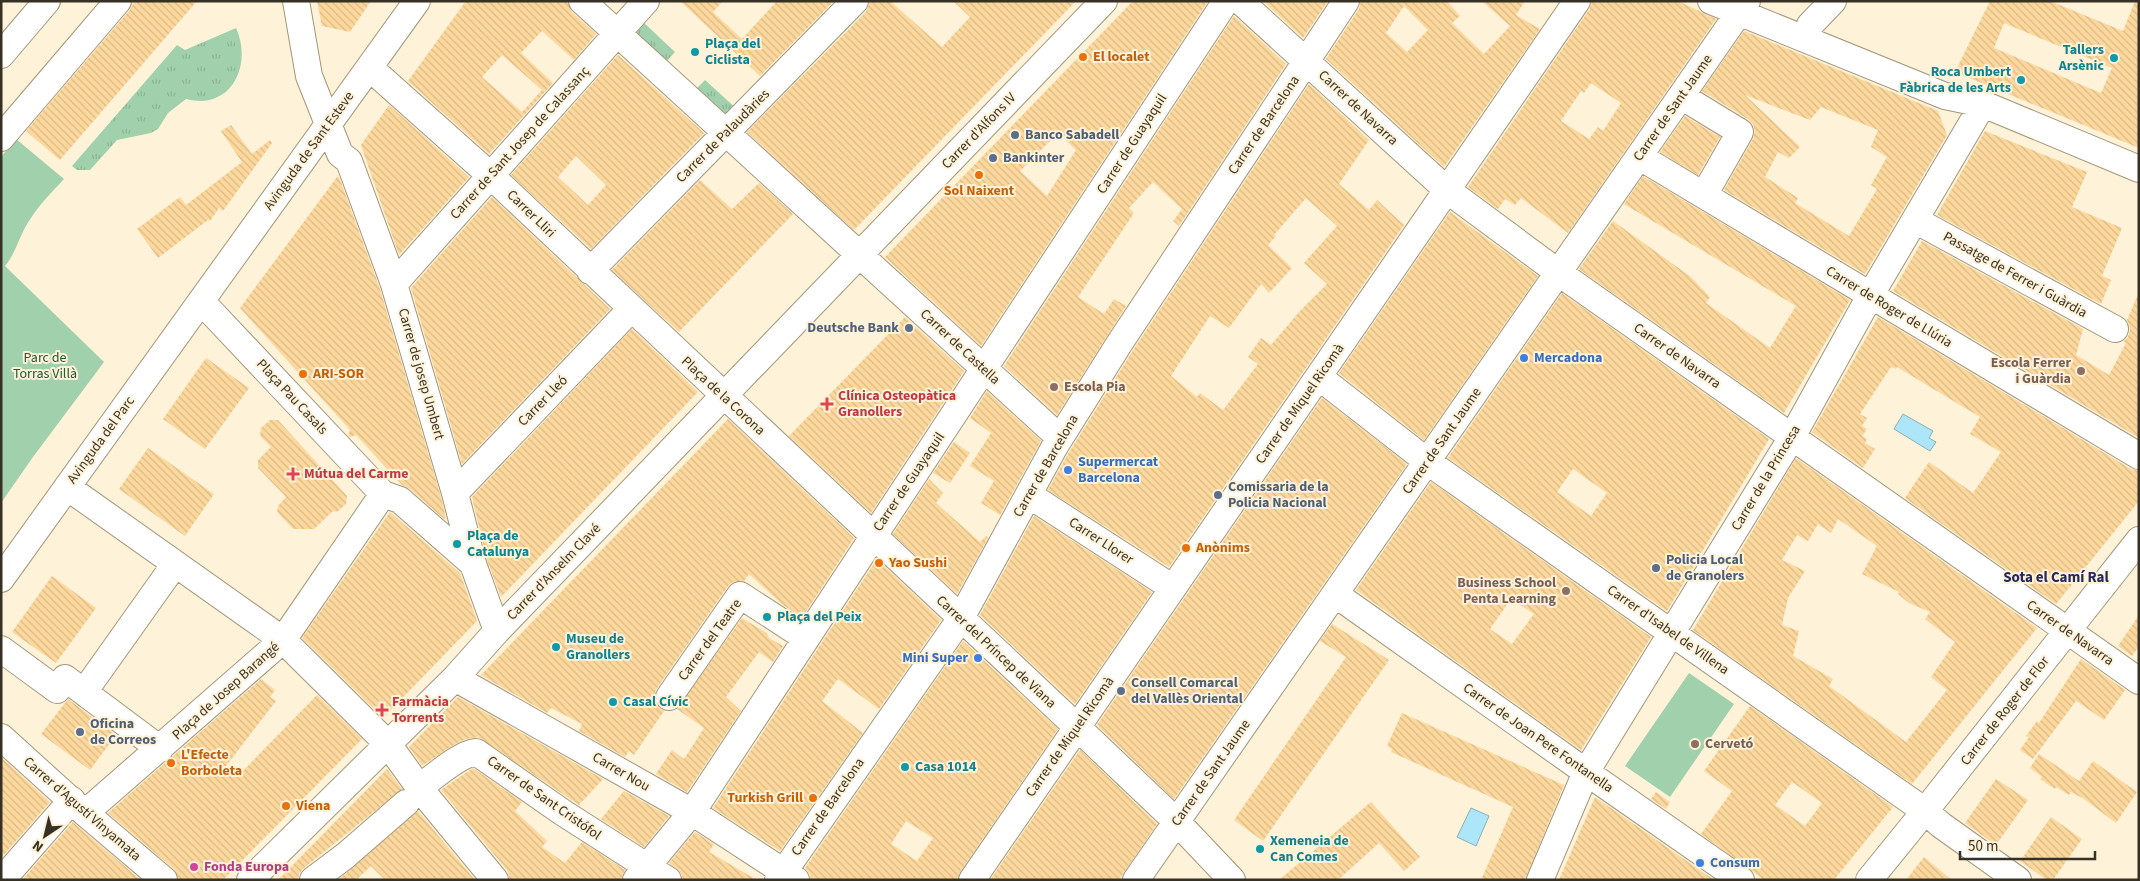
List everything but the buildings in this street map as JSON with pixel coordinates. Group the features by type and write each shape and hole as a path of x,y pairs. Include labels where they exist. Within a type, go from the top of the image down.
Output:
{"street":[{"path":"1,55 46,1"},
{"path":"1,138 118,1"},
{"name":"Carrer de josep Umbert","path":"296,1 309,76 340,154 349,161 394,284 455,493 457,538 473,564 497,631"},
{"name":"Avinguda de Sant Esteve","path":"201,301 417,1"},
{"name":"Carrer de Castella","path":"582,1 727,132 857,258 1060,438"},
{"name":"Carrer de Sant Josep de Calassanç","path":"394,284 646,1"},
{"name":"Carrer de Palaudàries","path":"590,271 855,1"},
{"name":"Carrer d'Alfons IV","path":"857,258 1104,1"},
{"name":"Carrer de Guayaquil","path":"651,876 1226,1"},
{"name":"Carrer de Navarra","path":"1240,1 1446,190 1559,273 2139,681"},
{"name":"Carrer de Barcelona","path":"786,877 961,618 1060,438 1119,344 1346,1"},
{"name":"Carrer de Miquel Ricomà","path":"972,880 1076,726 1319,377 1577,1"},
{"path":"1711,1 1746,5 1810,25 1958,83 1983,104"},
{"path":"1810,25 1833,1"},
{"path":"1746,5 1945,96 1983,104 2139,170"},
{"name":"Carrer de Sant Jaume","path":"1136,880 1746,5"},
{"name":"Carrer Lliri","path":"370,68 490,176 668,344"},
{"path":"1681,96 1740,132 1704,195"},
{"name":"Carrer de la Princesa","path":"1540,880 1586,772 1792,437 1870,296 1983,104"},
{"name":"Carrer de Roger de Llúria","path":"1640,157 2139,456"},
{"name":"Passatge de Ferrer i Guàrdia","path":"1915,220 2115,330"},
{"name":"Carrer d'Anselm Clavé","path":"250,880 455,678 497,631 857,258"},
{"name":"Avinguda del Parc","path":"1,579 201,301"},
{"name":"Plaça Pau Casals","path":"201,301 392,497"},
{"name":"Carrer Lleó","path":"455,493 630,309"},
{"name":"Plaça de la Corona","path":"668,344 778,448"},
{"name":"Carrer d'Isabel de Villena","path":"1319,377 1428,462 1925,811 1941,825 2018,880"},
{"name":"Carrer del Príncep de Viana","path":"778,448 1177,822 1232,880"},
{"name":"Plaça de Josep Barangé","path":"2,880 79,806 160,749 283,640 67,487"},
{"name":"Carrer Llorer","path":"1029,495 1173,588"},
{"path":"457,538 392,497 283,640 388,744 416,793 495,880"},
{"name":"Carrer de Roger de Flor","path":"1869,880 2139,540"},
{"path":"84,692 175,564"},
{"name":"Carrer de Joan Pere Fontanella","path":"1335,594 1742,880"},
{"name":"Carrer del Teatre","path":"668,697 740,595 806,638"},
{"name":"Plaça de Josep Barangé","path":"1,649 56,690 65,678 160,749"},
{"name":"Carrer Nou","path":"455,678 692,812 786,877"},
{"name":"Carrer d'Agustí Vinyamata","path":"1,737 164,880"},
{"name":"Carrer de Sant Cristófol","path":"416,793 460,759 476,752 651,876"},
{"path":"313,880 345,856 416,793"}],"green space":[{"path":"641,20 675,52 666,62 631,31"},
{"path":"236,28 241,42 240,70 226,92 215,98 202,101 186,99 168,113 158,129 151,133 117,140 90,170 77,170 72,166 177,45 185,50"},
{"path":"705,80 739,111 730,121 695,90"},
{"name":"Parc de Torras Villà","path":"16,139 64,179 33,215 5,266 104,362 1,503 1,157"},
{"path":"1689,673 1734,704 1670,797 1625,766"}],"water":[{"path":"1903,414 1933,431 1929,438 1936,442 1930,451 1894,429"},
{"path":"1471,808 1489,816 1476,846 1457,837"}],"place":[{"name":"Plaça del Ciclista","path":"695,52"},
{"name":"El localet","path":"1083,57"},
{"name":"Tallers Arsènic","path":"2114,58"},
{"name":"Roca Umbert Fàbrica de les Arts","path":"2021,80"},
{"name":"Banco Sabadell","path":"1015,135"},
{"name":"Bankinter","path":"993,158"},
{"name":"Sol Naixent","path":"979,175"},
{"name":"Deutsche Bank","path":"909,328"},
{"name":"Mercadona","path":"1524,358"},
{"name":"Escola Ferrer i Guàrdia","path":"2081,371"},
{"name":"ARI-SOR","path":"303,374"},
{"name":"Escola Pia","path":"1054,387"},
{"name":"Clínica Osteopàtica Granollers","path":"827,404"},
{"name":"Supermercat Barcelona","path":"1068,470"},
{"name":"Mútua del Carme","path":"293,474"},
{"name":"Comissaria de la Policia Nacional","path":"1218,495"},
{"name":"Plaça de Catalunya","path":"457,544"},
{"name":"Anònims","path":"1186,548"},
{"name":"Yao Sushi","path":"879,563"},
{"name":"Policia Local de Granolers","path":"1656,568"},
{"name":"Business School Penta Learning","path":"1566,591"},
{"name":"Plaça del Peix","path":"767,617"},
{"name":"Museu de Granollers","path":"556,647"},
{"name":"Mini Super","path":"978,658"},
{"name":"Consell Comarcal del Vallès Oriental","path":"1121,691"},
{"name":"Casal Cívic","path":"613,702"},
{"name":"Farmàcia Torrents","path":"382,710"},
{"name":"Oficina de Correos","path":"80,732"},
{"name":"Cervetó","path":"1695,744"},
{"name":"L'Efecte Borboleta","path":"171,763"},
{"name":"Casa 1014","path":"905,767"},
{"name":"Turkish Grill","path":"813,798"},
{"name":"Viena","path":"286,806"},
{"name":"Xemeneia de Can Comes","path":"1260,849"},
{"name":"Consum","path":"1700,863"},
{"name":"Fonda Europa","path":"194,867"}],"district":[{"name":"Sota el Camí Ral","path":"2056,577"}]}
